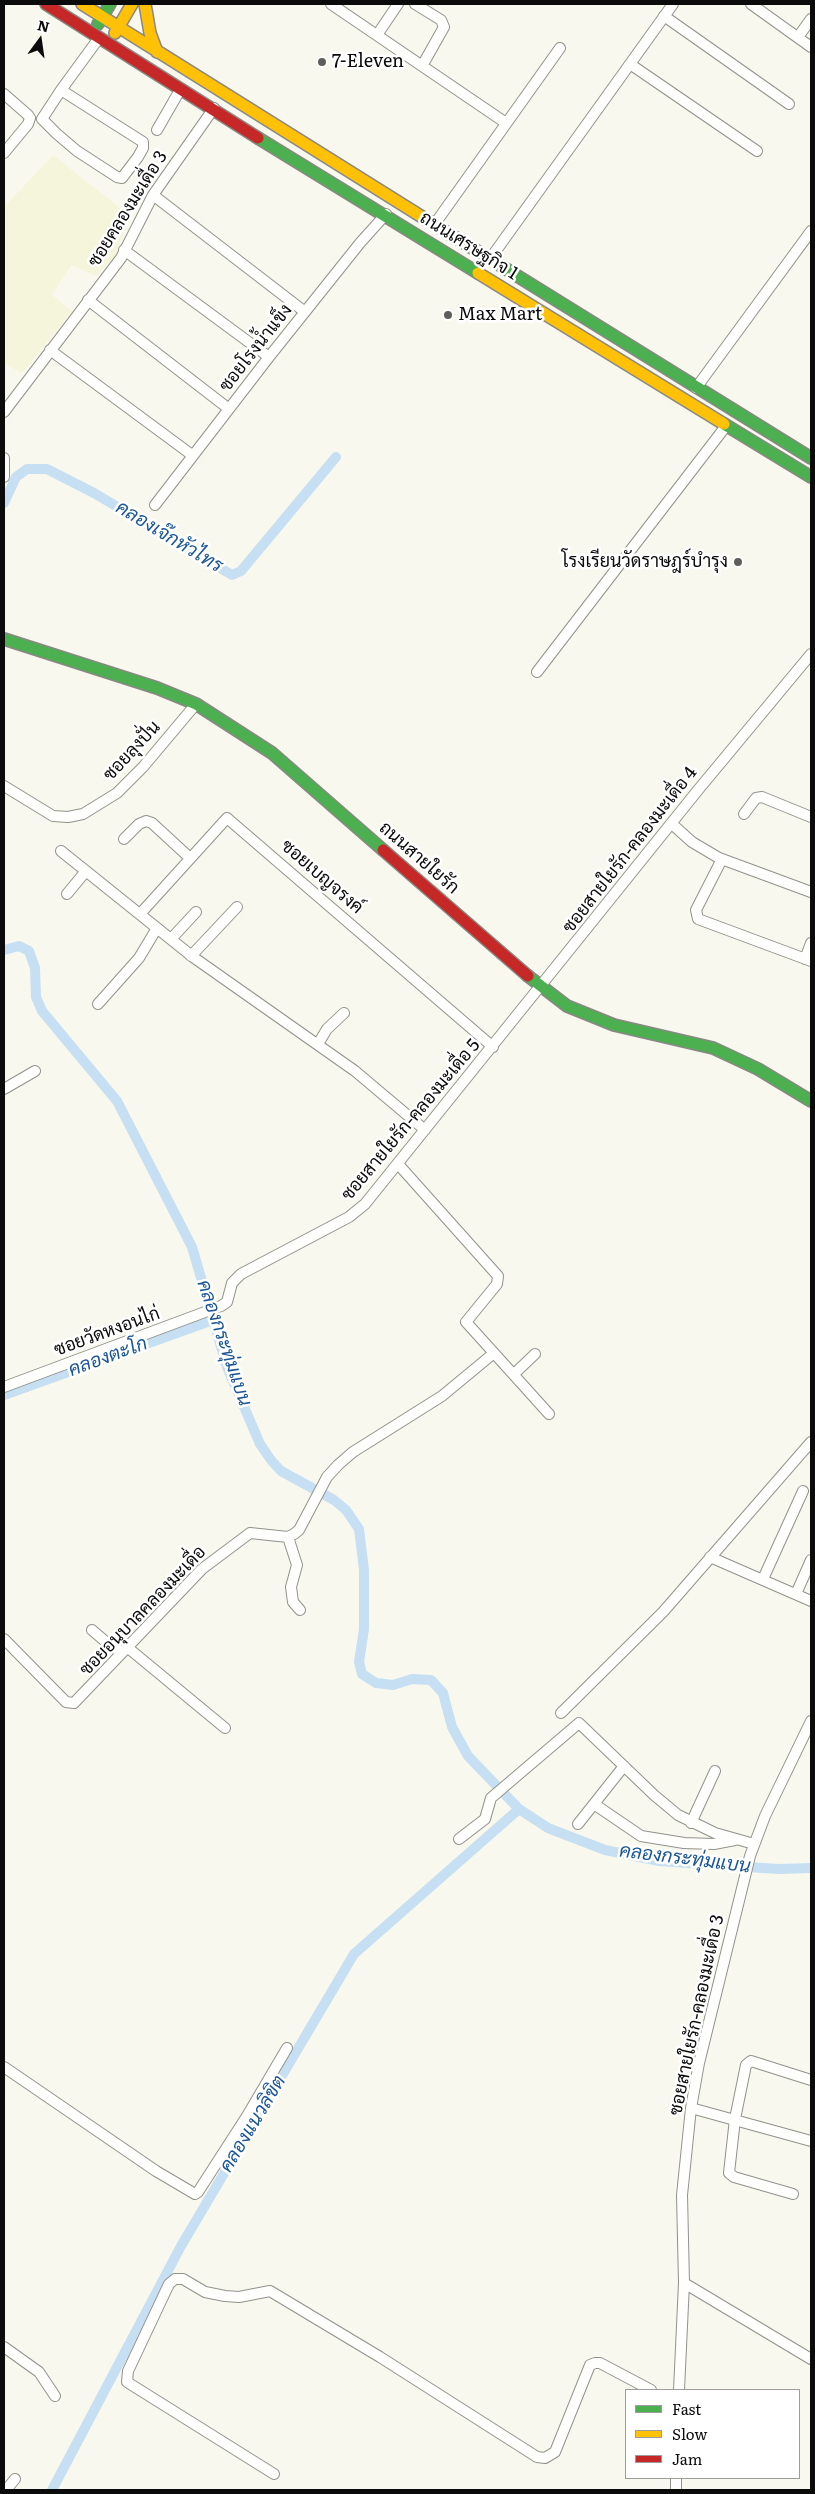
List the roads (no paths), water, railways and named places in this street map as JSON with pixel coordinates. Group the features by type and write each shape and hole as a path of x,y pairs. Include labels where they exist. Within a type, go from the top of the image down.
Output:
{"main road":[{"name":"ถนนเศรษฐกิจ 1","path":"46,4 180,90 214,108 811,477"},
{"name":"ถนนเศรษฐกิจ 1","path":"82,4 434,225 811,458"},
{"path":"100,38 102,17 110,4"},
{"path":"100,38 118,26 132,4"},
{"path":"145,4 150,33 158,52"},
{"name":"ถนนสายใยรัก","path":"4,639 157,688 196,704 272,753 514,965 567,1006 614,1025 695,1043 736,1057 811,1101"}],"street":[{"path":"331,4 506,123"},
{"path":"377,35 398,4"},
{"path":"415,4 442,20 444,27 422,66"},
{"path":"490,259 674,4"},
{"path":"751,4 811,47"},
{"path":"664,16 789,104"},
{"path":"798,37 811,19"},
{"path":"61,90 143,142 144,144 140,152 122,178 117,177 78,150 57,134 42,119 61,90 100,38"},
{"path":"434,225 560,48"},
{"path":"630,64 757,151"},
{"path":"157,130 180,90"},
{"path":"4,94 30,118 28,124 4,153"},
{"name":"ซอยคลองมะเดื่อ 3","path":"4,412 121,258 153,195 214,108"},
{"path":"153,195 305,312"},
{"name":"ซอยโรงน้ำแข็ง","path":"155,505 269,356 360,243 386,214"},
{"path":"696,388 811,231"},
{"path":"124,250 269,356"},
{"path":"88,300 229,409"},
{"path":"50,350 192,455"},
{"path":"537,672 726,426"},
{"path":"4,458 4,477"},
{"name":"ซอยสายใยรัก-คลองมะเดื่อ 4","path":"542,987 744,734 811,654"},
{"name":"ซอยลุงปั่น","path":"4,786 53,816 68,817 83,814 117,793 143,767 196,704"},
{"path":"744,814 756,798 762,797 811,817"},
{"name":"ซอยเบญจรงค์","path":"140,914 225,820 230,819 493,1047"},
{"path":"124,839 139,824 146,821 152,823 190,858"},
{"path":"672,824 692,842 722,859 811,892"},
{"path":"61,851 191,956 355,1071 425,1130"},
{"path":"722,859 696,910 698,919 808,960 811,943"},
{"path":"67,894 86,871"},
{"path":"191,956 237,907"},
{"path":"172,940 196,912"},
{"path":"98,1004 140,958 157,928"},
{"name":"ซอยสายใยรัก-คลองมะเดื่อ 5","path":"221,1306 227,1302 232,1283 241,1274 349,1217 365,1204 542,987"},
{"path":"318,1044 327,1029 344,1013"},
{"path":"4,1089 35,1071"},
{"path":"398,1164 498,1276 497,1284 466,1322 550,1414"},
{"name":"ซอยวัดหงอนไก่","path":"4,1387 221,1306"},
{"path":"300,1610 293,1602 291,1587 297,1565 288,1537 299,1530 327,1477 353,1452 442,1396 494,1353"},
{"path":"514,1374 535,1354"},
{"path":"561,1713 663,1612 811,1442"},
{"path":"763,1580 803,1491"},
{"name":"ซอยอนุบาลคลองมะเดื่อ","path":"4,1639 58,1695 70,1704 79,1700 125,1649 202,1570 236,1542 250,1533 288,1537"},
{"path":"710,1557 811,1601"},
{"path":"796,1594 811,1560"},
{"path":"92,1630 113,1648 125,1649 226,1728"},
{"name":"ซอยสายใยรัก-คลองมะเดื่อ 3","path":"679,2389 684,2283 682,2195 691,2108 699,2063 750,1856 765,1816 811,1721"},
{"path":"459,1839 485,1819 491,1798 579,1723 654,1795 691,1823 736,1840 754,1844"},
{"path":"578,1824 624,1766"},
{"path":"691,1823 715,1771"},
{"path":"594,1804 641,1836 704,1844 725,1843 736,1840"},
{"path":"4,2067 148,2166 195,2194 247,2116 287,2048"},
{"path":"793,2194 734,2177 730,2172 735,2119 746,2065 751,2061 811,2080"},
{"path":"691,2108 811,2141"},
{"path":"274,2474 127,2382 128,2372 169,2284 175,2279 183,2280 205,2292 225,2296 239,2297 270,2291 388,2362 537,2457 545,2458 555,2452 590,2365 600,2363 649,2389"},
{"path":"684,2283 811,2360"},
{"path":"4,2347 39,2372 55,2396"},
{"path":"6,2490 15,2479"}],"waterway":[{"name":"คลองเจ๊กหัวไทร","path":"4,503 16,477 27,469 47,469 94,493 232,575 241,571 336,457"},
{"name":"คลองกระทุ่มแบน","path":"4,950 19,946 29,951 35,968 36,997 42,1011 117,1101 192,1247 227,1367 260,1444 281,1471 334,1500 346,1510 359,1529 364,1570 364,1629 359,1662 362,1674 376,1683 393,1685 412,1679 431,1680 443,1693 452,1727 468,1756 519,1809 548,1828 605,1850 659,1861 778,1869 811,1868"},
{"name":"คลองตะโก","path":"4,1395 213,1320"},
{"name":"คลองแนวลิขิต","path":"52,2490 181,2246 354,1954 519,1809"}],"place":[{"name":"7-Eleven","path":"322,62"},
{"name":"Max Mart","path":"448,315"},
{"name":"โรงเรียนวัดราษฎร์บํารุง","path":"738,562"}]}
